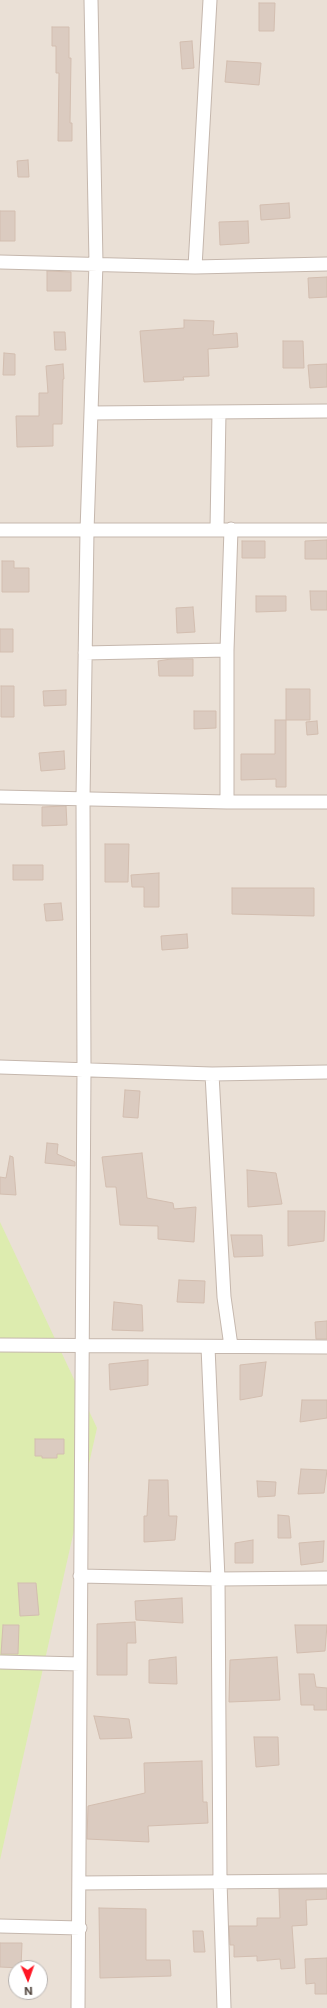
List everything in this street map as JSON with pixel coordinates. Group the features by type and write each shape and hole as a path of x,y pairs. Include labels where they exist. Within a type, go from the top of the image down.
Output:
{"street":[{"path":"78,2008 80,1928 80,1576 84,1070 83,799 85,654 96,263 91,0"},
{"path":"195,266 210,0"},
{"path":"0,262 195,266 327,264"},
{"path":"91,413 327,410"},
{"path":"217,529 219,412"},
{"path":"227,802 227,650 230,529"},
{"path":"0,530 327,530"},
{"path":"85,654 227,650"},
{"path":"0,797 227,802 327,802"},
{"path":"0,1067 212,1074 327,1072"},
{"path":"212,1074 224,1297 231,1346"},
{"path":"0,1345 82,1347 327,1347"},
{"path":"208,1347 218,1579 220,1882 224,2008"},
{"path":"80,1576 218,1579 327,1578"},
{"path":"0,1662 80,1664"},
{"path":"80,1883 327,1881"},
{"path":"0,1926 80,1928"}],"shaded area":[{"path":"0,0 327,0 327,2008 0,2008"}],"green space":[{"path":"0,1222 97,1428 0,1860"}],"building":[{"path":"259,3 275,3 274,31 259,31"},
{"path":"52,27 69,27 69,58 71,58 70,123 72,123 72,141 58,141 59,73 56,73 56,46 52,46"},
{"path":"192,41 194,68 182,69 180,42"},
{"path":"227,61 261,63 259,85 225,82"},
{"path":"28,160 29,177 18,177 17,161"},
{"path":"289,203 290,218 261,220 260,205"},
{"path":"0,211 15,211 15,241 0,241"},
{"path":"248,221 249,243 220,245 219,222"},
{"path":"47,271 71,272 71,291 47,291"},
{"path":"327,277 327,297 309,298 308,278"},
{"path":"184,320 214,321 213,335 237,333 238,347 208,349 209,376 183,377 184,380 144,382 140,331 184,328"},
{"path":"54,332 65,332 66,350 55,350"},
{"path":"283,341 303,341 304,368 283,368"},
{"path":"4,353 15,354 15,375 3,375"},
{"path":"63,364 64,379 62,424 53,424 53,446 17,447 16,416 39,416 39,393 48,393 46,366"},
{"path":"327,364 327,387 310,388 308,365"},
{"path":"327,540 327,559 305,559 305,541"},
{"path":"242,541 265,541 265,558 242,558"},
{"path":"2,561 14,561 14,568 29,568 29,592 2,592"},
{"path":"310,591 327,591 327,610 311,610"},
{"path":"256,596 286,596 286,611 256,612"},
{"path":"193,607 195,632 177,633 176,608"},
{"path":"0,629 13,629 13,652 0,652"},
{"path":"171,659 193,659 193,676 159,676 158,661"},
{"path":"1,686 14,686 14,717 1,717"},
{"path":"286,689 310,689 310,720 286,720"},
{"path":"66,690 66,705 44,706 43,691"},
{"path":"194,711 216,711 216,728 194,729"},
{"path":"275,720 286,720 286,787 276,787 276,779 241,780 241,754 275,754"},
{"path":"317,721 318,734 307,735 306,722"},
{"path":"64,751 65,769 41,771 39,753"},
{"path":"66,806 67,825 42,826 42,807"},
{"path":"105,844 129,844 128,882 105,882"},
{"path":"13,865 43,865 43,880 13,880"},
{"path":"159,873 159,907 144,907 144,887 132,887 131,875"},
{"path":"232,888 314,888 314,916 232,914"},
{"path":"61,903 63,920 46,921 44,904"},
{"path":"187,934 188,948 162,950 161,936"},
{"path":"125,1090 140,1091 138,1118 123,1117"},
{"path":"47,1143 58,1144 57,1154 75,1162 75,1166 45,1163"},
{"path":"142,1153 147,1198 173,1203 174,1209 196,1207 194,1242 158,1239 158,1226 120,1225 116,1187 106,1187 102,1157"},
{"path":"10,1156 13,1157 16,1195 0,1194 0,1177 6,1178"},
{"path":"247,1170 276,1173 282,1204 248,1207"},
{"path":"288,1211 325,1211 324,1241 288,1246"},
{"path":"231,1235 262,1235 263,1256 234,1257"},
{"path":"179,1280 205,1281 204,1303 177,1302"},
{"path":"114,1302 142,1305 143,1331 112,1330"},
{"path":"327,1321 327,1339 316,1339 315,1322"},
{"path":"148,1360 148,1385 110,1390 109,1364"},
{"path":"266,1362 262,1396 240,1400 240,1365"},
{"path":"302,1400 327,1400 327,1418 300,1422"},
{"path":"35,1439 64,1439 64,1454 57,1454 57,1458 42,1458 42,1456 35,1456"},
{"path":"301,1469 327,1470 324,1493 298,1494"},
{"path":"149,1480 168,1480 169,1516 177,1516 175,1540 144,1542 144,1516 147,1516"},
{"path":"257,1481 276,1482 275,1496 258,1497"},
{"path":"278,1515 289,1516 291,1538 278,1538"},
{"path":"253,1540 253,1563 235,1563 235,1543"},
{"path":"324,1541 323,1562 301,1565 299,1543"},
{"path":"18,1583 36,1583 39,1615 20,1616"},
{"path":"182,1598 183,1623 136,1620 135,1601"},
{"path":"135,1622 136,1643 127,1643 127,1675 97,1675 97,1624"},
{"path":"3,1625 19,1625 18,1654 1,1654"},
{"path":"295,1625 327,1625 325,1651 297,1653"},
{"path":"176,1657 177,1684 149,1683 149,1660"},
{"path":"277,1657 280,1700 229,1702 230,1660"},
{"path":"299,1674 314,1674 316,1687 327,1688 327,1710 314,1710 314,1705 301,1705"},
{"path":"94,1716 129,1719 132,1738 100,1739"},
{"path":"254,1737 278,1737 279,1765 256,1767"},
{"path":"202,1761 203,1802 207,1802 208,1823 148,1826 149,1842 87,1839 88,1806 145,1793 144,1763"},
{"path":"279,1889 327,1889 327,1899 306,1900 307,1925 292,1926 295,1968 281,1969 280,1959 257,1961 257,1956 234,1957 234,1945 230,1945 229,1926 257,1926 257,1918 280,1918"},
{"path":"99,1908 146,1909 146,1960 170,1960 171,1976 100,1978"},
{"path":"193,1931 203,1931 205,1952 194,1952"},
{"path":"0,1943 22,1943 21,1960 8,1960 8,1967 0,1967"},
{"path":"327,1958 327,1994 315,1994 315,1983 306,1984 305,1959"}]}
